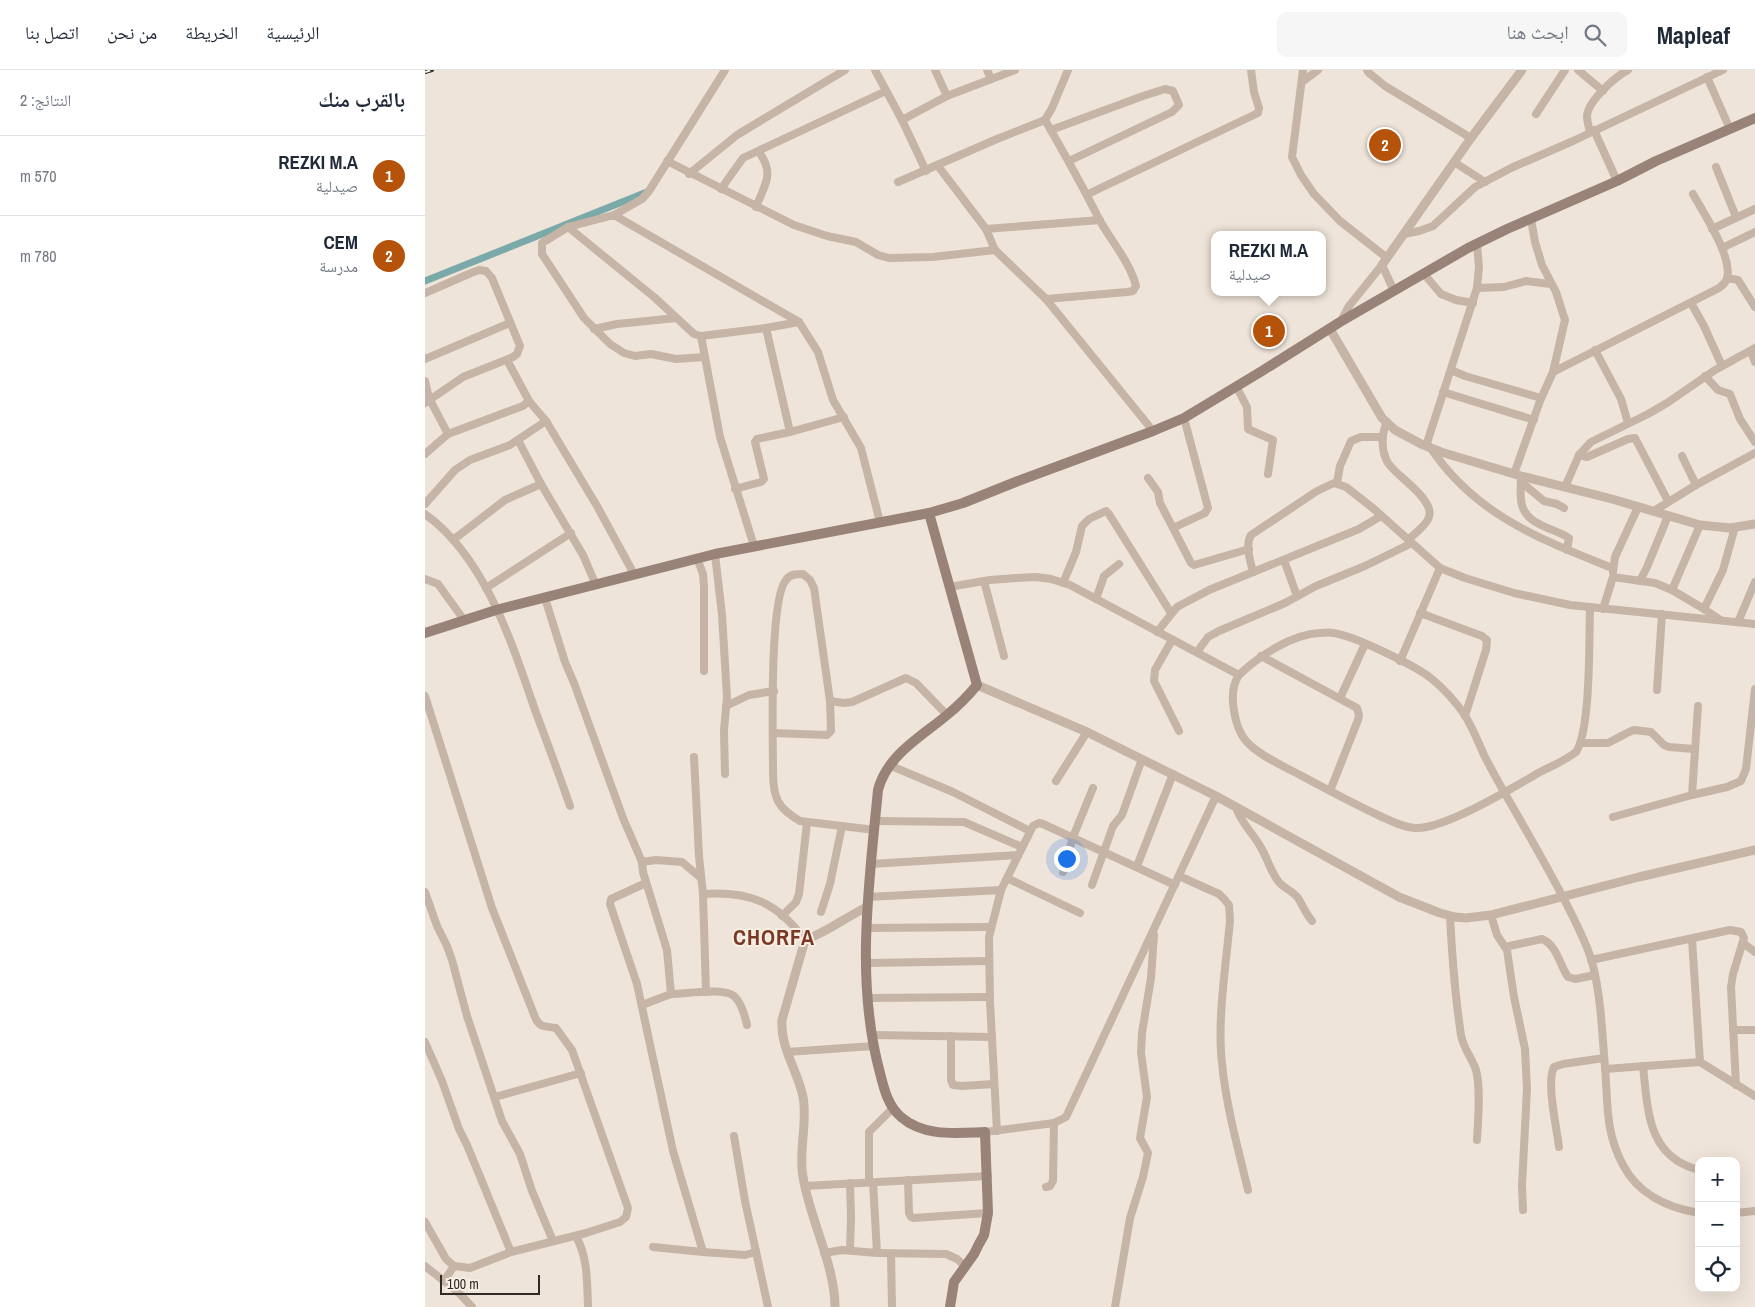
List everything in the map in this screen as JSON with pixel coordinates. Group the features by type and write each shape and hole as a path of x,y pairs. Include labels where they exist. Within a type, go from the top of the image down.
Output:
{"main road":[{"path":"425,633 496,610 697,558 929,513 963,503 1153,431 1184,418 1340,322 1477,244 1617,181 1656,161 1755,118"},
{"path":"929,513 977,685 947,715 914,741 889,766 881,778 878,790 866,928 868,998 873,1046 886,1094 893,1108 901,1117 915,1126 932,1131 947,1133 985,1132 988,1213 984,1235 974,1254 953,1282 950,1307"}],"street":[{"path":"705,357 676,359 651,354 635,356 624,353 610,344 584,318 542,254 542,243 568,227 614,215 642,199 649,191 725,70"},
{"path":"689,174 737,135 845,70"},
{"path":"875,70 902,120 926,171"},
{"path":"935,70 947,96"},
{"path":"987,70 991,79"},
{"path":"902,120 947,96 1015,70"},
{"path":"898,182 1045,120 1053,108 1068,70"},
{"path":"1088,194 1258,113 1259,108 1254,92 1251,70"},
{"path":"1303,70 1292,157 1314,194 1384,262 1394,291"},
{"path":"1302,82 1318,70"},
{"path":"1367,70 1385,86 1471,138"},
{"path":"1340,322 1349,306 1384,262 1471,138 1522,70"},
{"path":"1536,114 1565,70"},
{"path":"1578,70 1603,91"},
{"path":"1617,181 1592,131 1587,115 1603,91 1619,75 1628,70"},
{"path":"1404,234 1433,226 1464,195 1511,168 1723,70"},
{"path":"1707,77 1730,129"},
{"path":"1051,130 1143,96 1165,89 1173,91 1179,105 1172,112 1069,161"},
{"path":"721,189 743,158 886,91"},
{"path":"1045,120 1088,194 1100,220 1123,259 1136,289 1127,292 1046,300"},
{"path":"756,207 769,176 768,168 759,152"},
{"path":"667,161 689,174 794,225 827,236 856,242 878,255 889,258 957,256 995,250"},
{"path":"1455,162 1485,182"},
{"path":"937,166 986,228 995,250 1046,300 1153,431"},
{"path":"1716,167 1736,217"},
{"path":"1553,372 1719,288 1727,278 1727,266 1722,248 1693,194"},
{"path":"1712,229 1755,209"},
{"path":"614,215 799,322 818,352 833,400 861,448 880,522"},
{"path":"1531,219 1542,265 1557,296 1565,320 1553,372 1541,398 1519,477 1521,501 1525,514 1569,538 1567,550"},
{"path":"986,228 1100,220"},
{"path":"568,227 654,297 694,334 701,336 799,322"},
{"path":"1722,248 1755,232"},
{"path":"1428,447 1443,392 1477,288 1479,267 1477,244"},
{"path":"425,293 479,270 485,271 491,278 520,346 517,354 507,360 463,376 427,401"},
{"path":"1424,274 1441,294 1456,300 1473,303"},
{"path":"1727,278 1737,280 1755,307"},
{"path":"1477,288 1498,288 1526,281 1550,284"},
{"path":"1691,303 1704,326 1722,366"},
{"path":"594,329 617,324 676,318"},
{"path":"425,359 509,323"},
{"path":"766,328 790,432"},
{"path":"1330,329 1376,410 1395,430 1428,447 1519,477 1565,487 1699,525 1723,528 1755,524"},
{"path":"701,336 720,437 753,546"},
{"path":"1595,350 1621,399 1629,423"},
{"path":"1565,487 1579,455 1591,442 1667,404 1722,366 1754,356"},
{"path":"507,360 529,401 546,421 597,506 634,574"},
{"path":"1451,370 1471,378 1541,398"},
{"path":"1705,376 1715,388 1730,394 1740,419 1755,442"},
{"path":"425,381 427,401 447,434"},
{"path":"1236,386 1247,407 1248,429 1273,440 1268,474"},
{"path":"1443,392 1534,420"},
{"path":"425,454 447,434 523,406 529,401"},
{"path":"735,489 764,480 755,442 757,439 844,417"},
{"path":"1173,528 1205,513 1208,508 1207,498 1184,418"},
{"path":"425,504 455,470 470,460 518,440 546,421"},
{"path":"1197,652 1208,637 1285,603 1323,583 1365,566 1410,541 1429,519 1430,513 1425,502 1415,489 1388,463 1382,437 1387,422"},
{"path":"1337,483 1342,462 1351,441 1361,437 1382,437"},
{"path":"1579,455 1587,457 1628,439 1635,438 1668,501"},
{"path":"518,440 541,484 583,555 596,585"},
{"path":"1428,447 1452,477 1485,506 1508,521 1567,550 1612,568"},
{"path":"1654,511 1668,501 1755,453"},
{"path":"1682,456 1697,485"},
{"path":"1519,477 1544,501 1564,508"},
{"path":"1148,478 1158,492 1160,503 1191,563 1194,565 1249,550"},
{"path":"1253,572 1248,541 1254,532 1328,484 1337,483 1346,487 1440,568 1457,576 1537,598 1590,607 1755,624"},
{"path":"453,540 505,500 541,484"},
{"path":"1603,609 1613,577 1612,568 1615,557 1638,507"},
{"path":"1063,583 1076,552 1082,526 1089,519 1105,511 1109,514 1171,614"},
{"path":"425,514 443,528 453,540 486,588 510,637 570,806"},
{"path":"1157,632 1177,607 1185,602 1359,529 1381,516"},
{"path":"1640,580 1647,568 1668,516"},
{"path":"1672,590 1680,575 1699,525"},
{"path":"1703,609 1723,570 1735,527"},
{"path":"486,588 571,533"},
{"path":"715,554 722,614 727,697 725,774"},
{"path":"697,558 703,574 704,586 704,671"},
{"path":"1284,560 1297,596"},
{"path":"1095,599 1104,576 1119,564"},
{"path":"1400,661 1440,568"},
{"path":"773,733 827,736 831,731 831,701 814,588 810,580 803,574 789,576 785,580 782,586 777,615 773,691 773,733 773,782 777,801 790,816 807,823 875,826 964,822 1022,847"},
{"path":"949,587 984,581 1037,577 1063,583 1239,675"},
{"path":"1613,577 1640,580 1672,590 1720,620"},
{"path":"425,580 439,584 464,620"},
{"path":"984,581 1004,656"},
{"path":"1738,622 1755,582"},
{"path":"545,598 565,662 575,683 623,818 641,862 667,950 671,994"},
{"path":"1590,607 1587,694 1581,743 1576,752 1571,756 1504,792 1448,821 1427,828 1414,828 1387,819 1249,745 1240,732 1235,718 1234,687 1239,675 1261,656 1280,646 1318,633 1334,633 1365,644 1400,661 1433,680 1453,699 1465,716 1504,792 1563,897 1591,960 1595,975 1604,1058 1609,1131 1620,1159 1629,1176 1641,1188 1669,1206 1695,1212"},
{"path":"1420,613 1482,636 1487,640 1465,716"},
{"path":"1657,690 1663,614"},
{"path":"1172,640 1155,670 1154,681 1179,731"},
{"path":"1340,698 1365,644"},
{"path":"1261,656 1357,708 1359,715 1330,790"},
{"path":"831,701 844,704 852,702 906,678 916,683 947,715"},
{"path":"977,685 1087,732 1216,796 1399,897 1450,916 1466,918 1491,915 1639,877 1755,850"},
{"path":"1613,817 1727,787 1741,780 1744,776 1747,762 1755,689"},
{"path":"726,706 749,695 773,691"},
{"path":"425,696 489,899 537,1024 543,1027 556,1028 572,1050 628,1208 626,1217 619,1222 576,1236 511,1252 470,1268 454,1266 446,1259 425,1222"},
{"path":"1691,795 1698,706"},
{"path":"1581,743 1608,743 1634,730 1651,732 1660,742 1669,747 1694,749"},
{"path":"1056,781 1087,732"},
{"path":"694,757 703,894 706,992"},
{"path":"1092,885 1113,826 1123,815 1142,759"},
{"path":"889,766 953,792 1030,831"},
{"path":"1137,866 1173,774"},
{"path":"1063,872 1073,838 1093,788"},
{"path":"985,1132 1054,1123 1066,1117 1216,796"},
{"path":"1236,807 1238,815 1260,846 1279,883 1299,898 1305,914 1312,921"},
{"path":"782,916 796,902 799,894 807,823"},
{"path":"997,1131 990,997 990,927 1001,890 1035,824 1039,823 1137,866 1175,885"},
{"path":"821,912 830,884 842,826"},
{"path":"871,864 1018,856"},
{"path":"641,862 656,860 682,862 701,878"},
{"path":"1179,876 1219,894 1229,905 1230,921 1222,1019 1221,1062 1248,1190"},
{"path":"1007,878 1080,913"},
{"path":"646,884 611,899 610,902 628,954 642,1005 673,1151 703,1252"},
{"path":"805,940 818,935 855,913 868,902 1001,890"},
{"path":"425,892 452,960 467,1016 502,1121 520,1154 532,1191 553,1241"},
{"path":"703,894 735,894 756,898 795,926 805,940"},
{"path":"1491,915 1497,935 1505,947 1514,997 1524,1036 1527,1089 1522,1185 1523,1210"},
{"path":"1450,916 1461,1037 1476,1071 1478,1100 1477,1140"},
{"path":"866,928 990,927"},
{"path":"1115,1307 1130,1218 1141,1186 1148,1153 1140,1138 1147,1097 1141,1053 1142,1032 1147,1010 1153,961 1154,930"},
{"path":"1591,960 1725,931 1736,930 1743,935 1743,943 1732,980 1736,1085"},
{"path":"1505,947 1543,938 1562,962 1568,977 1575,980 1595,975"},
{"path":"1692,939 1699,1062"},
{"path":"805,940 782,1020 783,1040 803,1099 803,1170 805,1186 834,1284 835,1307"},
{"path":"1743,943 1755,952"},
{"path":"867,964 989,961"},
{"path":"642,1005 671,994 727,993 733,995 738,1001 747,1025"},
{"path":"868,998 990,997"},
{"path":"1733,1030 1755,1030"},
{"path":"873,1035 992,1037"},
{"path":"951,1036 951,1080 953,1086 995,1084"},
{"path":"425,1042 442,1080 459,1129 511,1252"},
{"path":"787,1052 873,1046"},
{"path":"1559,1147 1551,1086 1554,1067 1604,1058"},
{"path":"1605,1069 1699,1062 1755,1096"},
{"path":"1643,1066 1654,1134 1661,1147 1673,1159 1695,1169"},
{"path":"495,1097 581,1073"},
{"path":"877,1254 869,1132 893,1108"},
{"path":"1046,1187 1050,1186 1053,1181 1054,1123"},
{"path":"734,1136 745,1201 768,1307"},
{"path":"805,1186 988,1176"},
{"path":"908,1180 911,1217 988,1213"},
{"path":"850,1184 850,1250"},
{"path":"1740,1212 1755,1211"},
{"path":"576,1236 583,1250 586,1264 588,1307"},
{"path":"653,1247 736,1255 756,1252"},
{"path":"824,1253 850,1250 877,1254 946,1254 957,1259 965,1266"},
{"path":"891,1254 892,1307"},
{"path":"425,1266 472,1307"},
{"path":"444,1281 454,1266"}],"waterway":[{"path":"425,281 647,192"}],"railway":[{"path":"425,72 432,70"}],"place":[{"name":"CEM","path":"1385,145"},
{"name":"REZKI M.A","path":"1269,331"}],"district":[{"name":"CHORFA","path":"774,937"}]}
